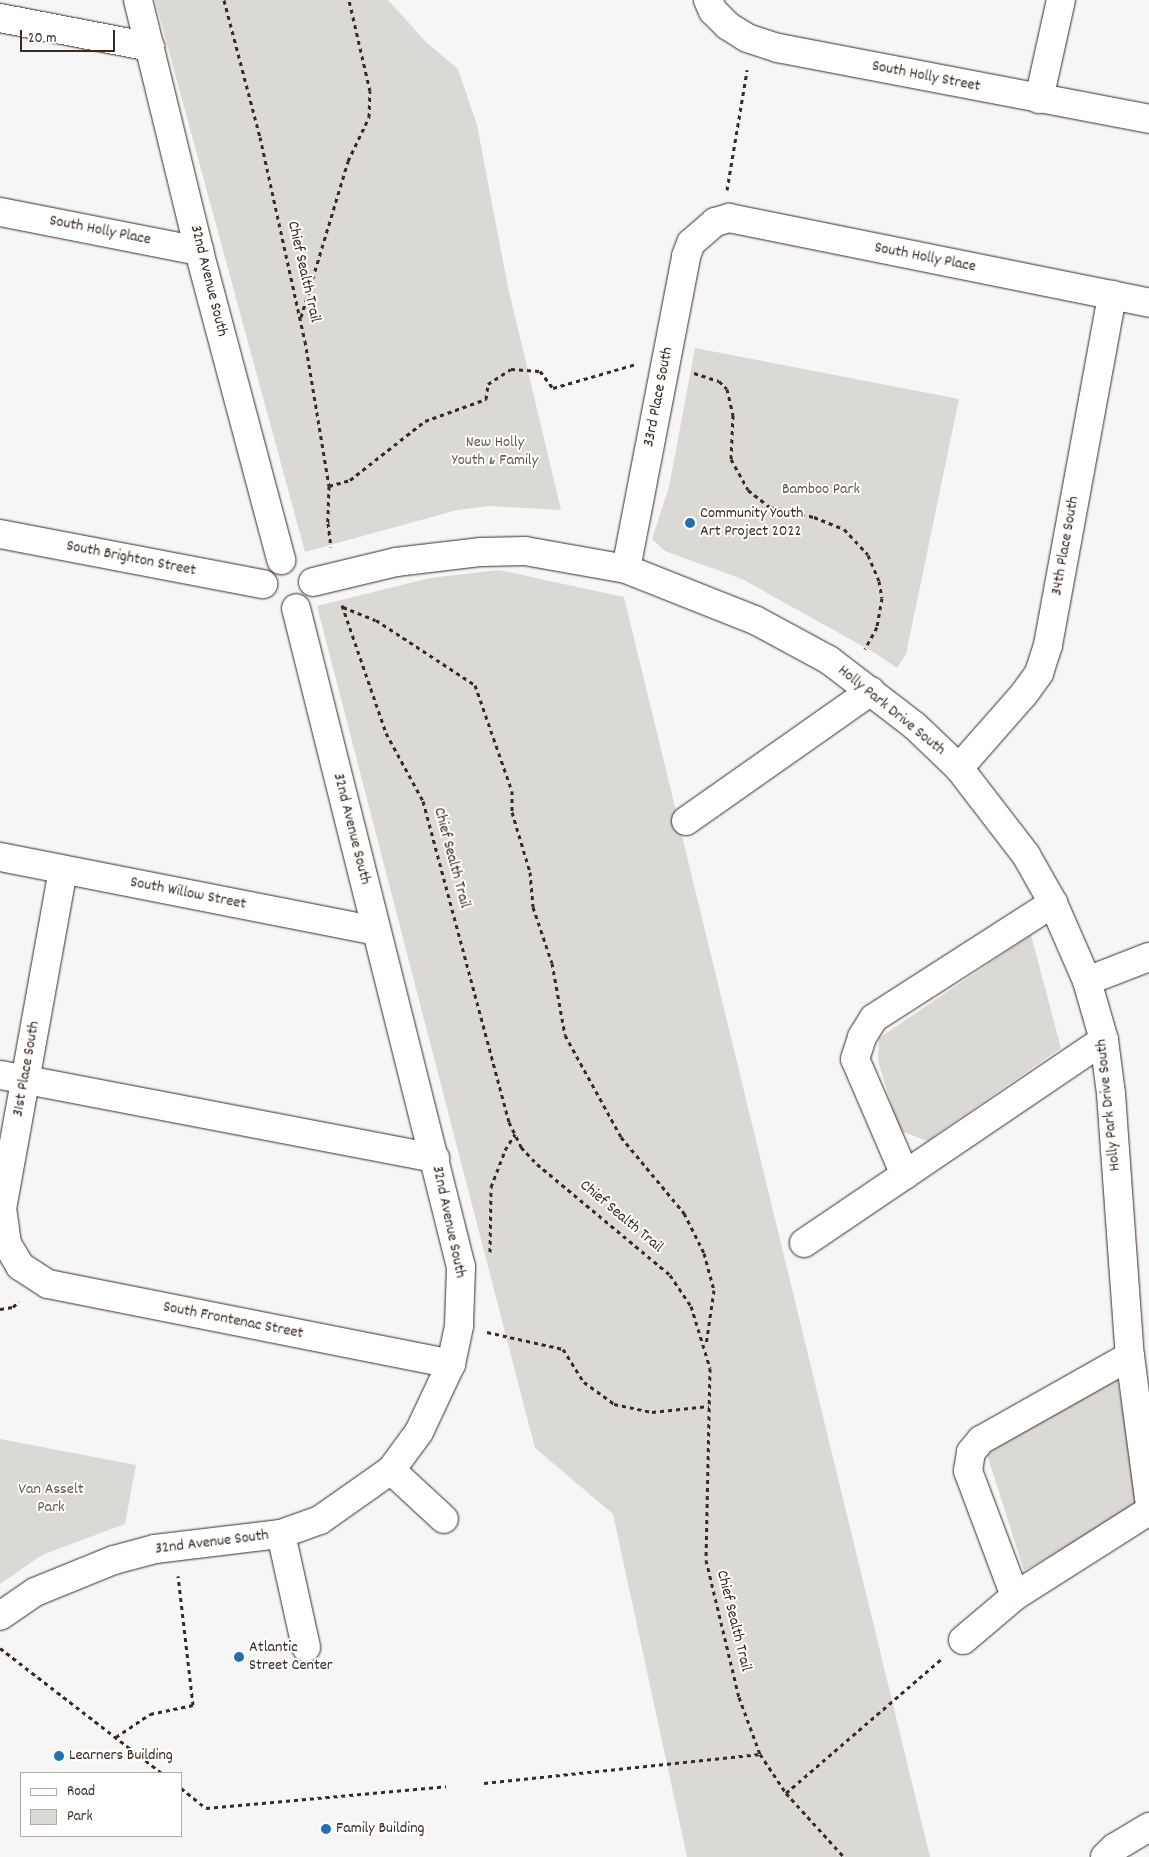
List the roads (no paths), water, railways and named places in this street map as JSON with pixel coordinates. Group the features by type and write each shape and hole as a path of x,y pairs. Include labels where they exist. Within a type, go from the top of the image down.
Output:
{"street":[{"name":"32nd Avenue South","path":"138,0 199,250 281,560"},
{"path":"1039,99 1061,0"},
{"name":"South Holly Street","path":"711,6 728,26 752,39 778,48 1149,119"},
{"path":"0,18 150,48"},
{"name":"South Holly Place","path":"0,212 199,250"},
{"name":"South Holly Place","path":"712,225 729,218 1149,302"},
{"name":"33rd Place South","path":"626,569 686,256 691,243 712,225"},
{"name":"34th Place South","path":"959,768 1024,694 1039,673 1045,654 1112,295"},
{"name":"South Brighton Street","path":"0,534 263,584"},
{"name":"Holly Park Drive South","path":"313,582 396,562 481,552 524,551 626,569 755,620 829,660 861,683 959,768 1026,855 1053,903 1087,981 1104,1040 1111,1094 1130,1356 1149,1499"},
{"path":"281,560 298,562 311,574 313,582 309,598 296,608 288,610 273,604 263,584 268,570 281,560"},
{"name":"32nd Avenue South","path":"0,1616 35,1592 76,1573 122,1557 175,1547 281,1534 320,1520 391,1470 419,1432 451,1364 459,1325 461,1267 296,608"},
{"path":"686,821 861,683"},
{"name":"South Willow Street","path":"0,857 376,931"},
{"name":"31st Place South","path":"20,1266 7,1244 2,1208 12,1078 63,870"},
{"path":"905,1175 855,1060 862,1037 874,1018 1053,903"},
{"path":"1087,981 1149,957"},
{"path":"804,1243 1104,1040"},
{"path":"12,1078 435,1158"},
{"name":"South Frontenac Street","path":"20,1266 48,1284 451,1364"},
{"path":"1015,1596 968,1471 971,1452 981,1440 1130,1356"},
{"path":"391,1470 444,1519"},
{"path":"963,1640 1015,1596 1149,1511"},
{"path":"281,1534 306,1647"},
{"path":"1105,1857 1149,1827"}],"place":[{"name":"Community Youth Art Project 2022","path":"690,523"},
{"name":"Atlantic Street Center","path":"239,1657"},
{"name":"Learners Building","path":"59,1756"},
{"name":"Family Building","path":"326,1829"}],"park label":[{"name":"New Holly Youth & Family","path":"495,452"},
{"name":"Bamboo Park","path":"821,490"},
{"name":"Van Asselt Park","path":"51,1499"}]}
